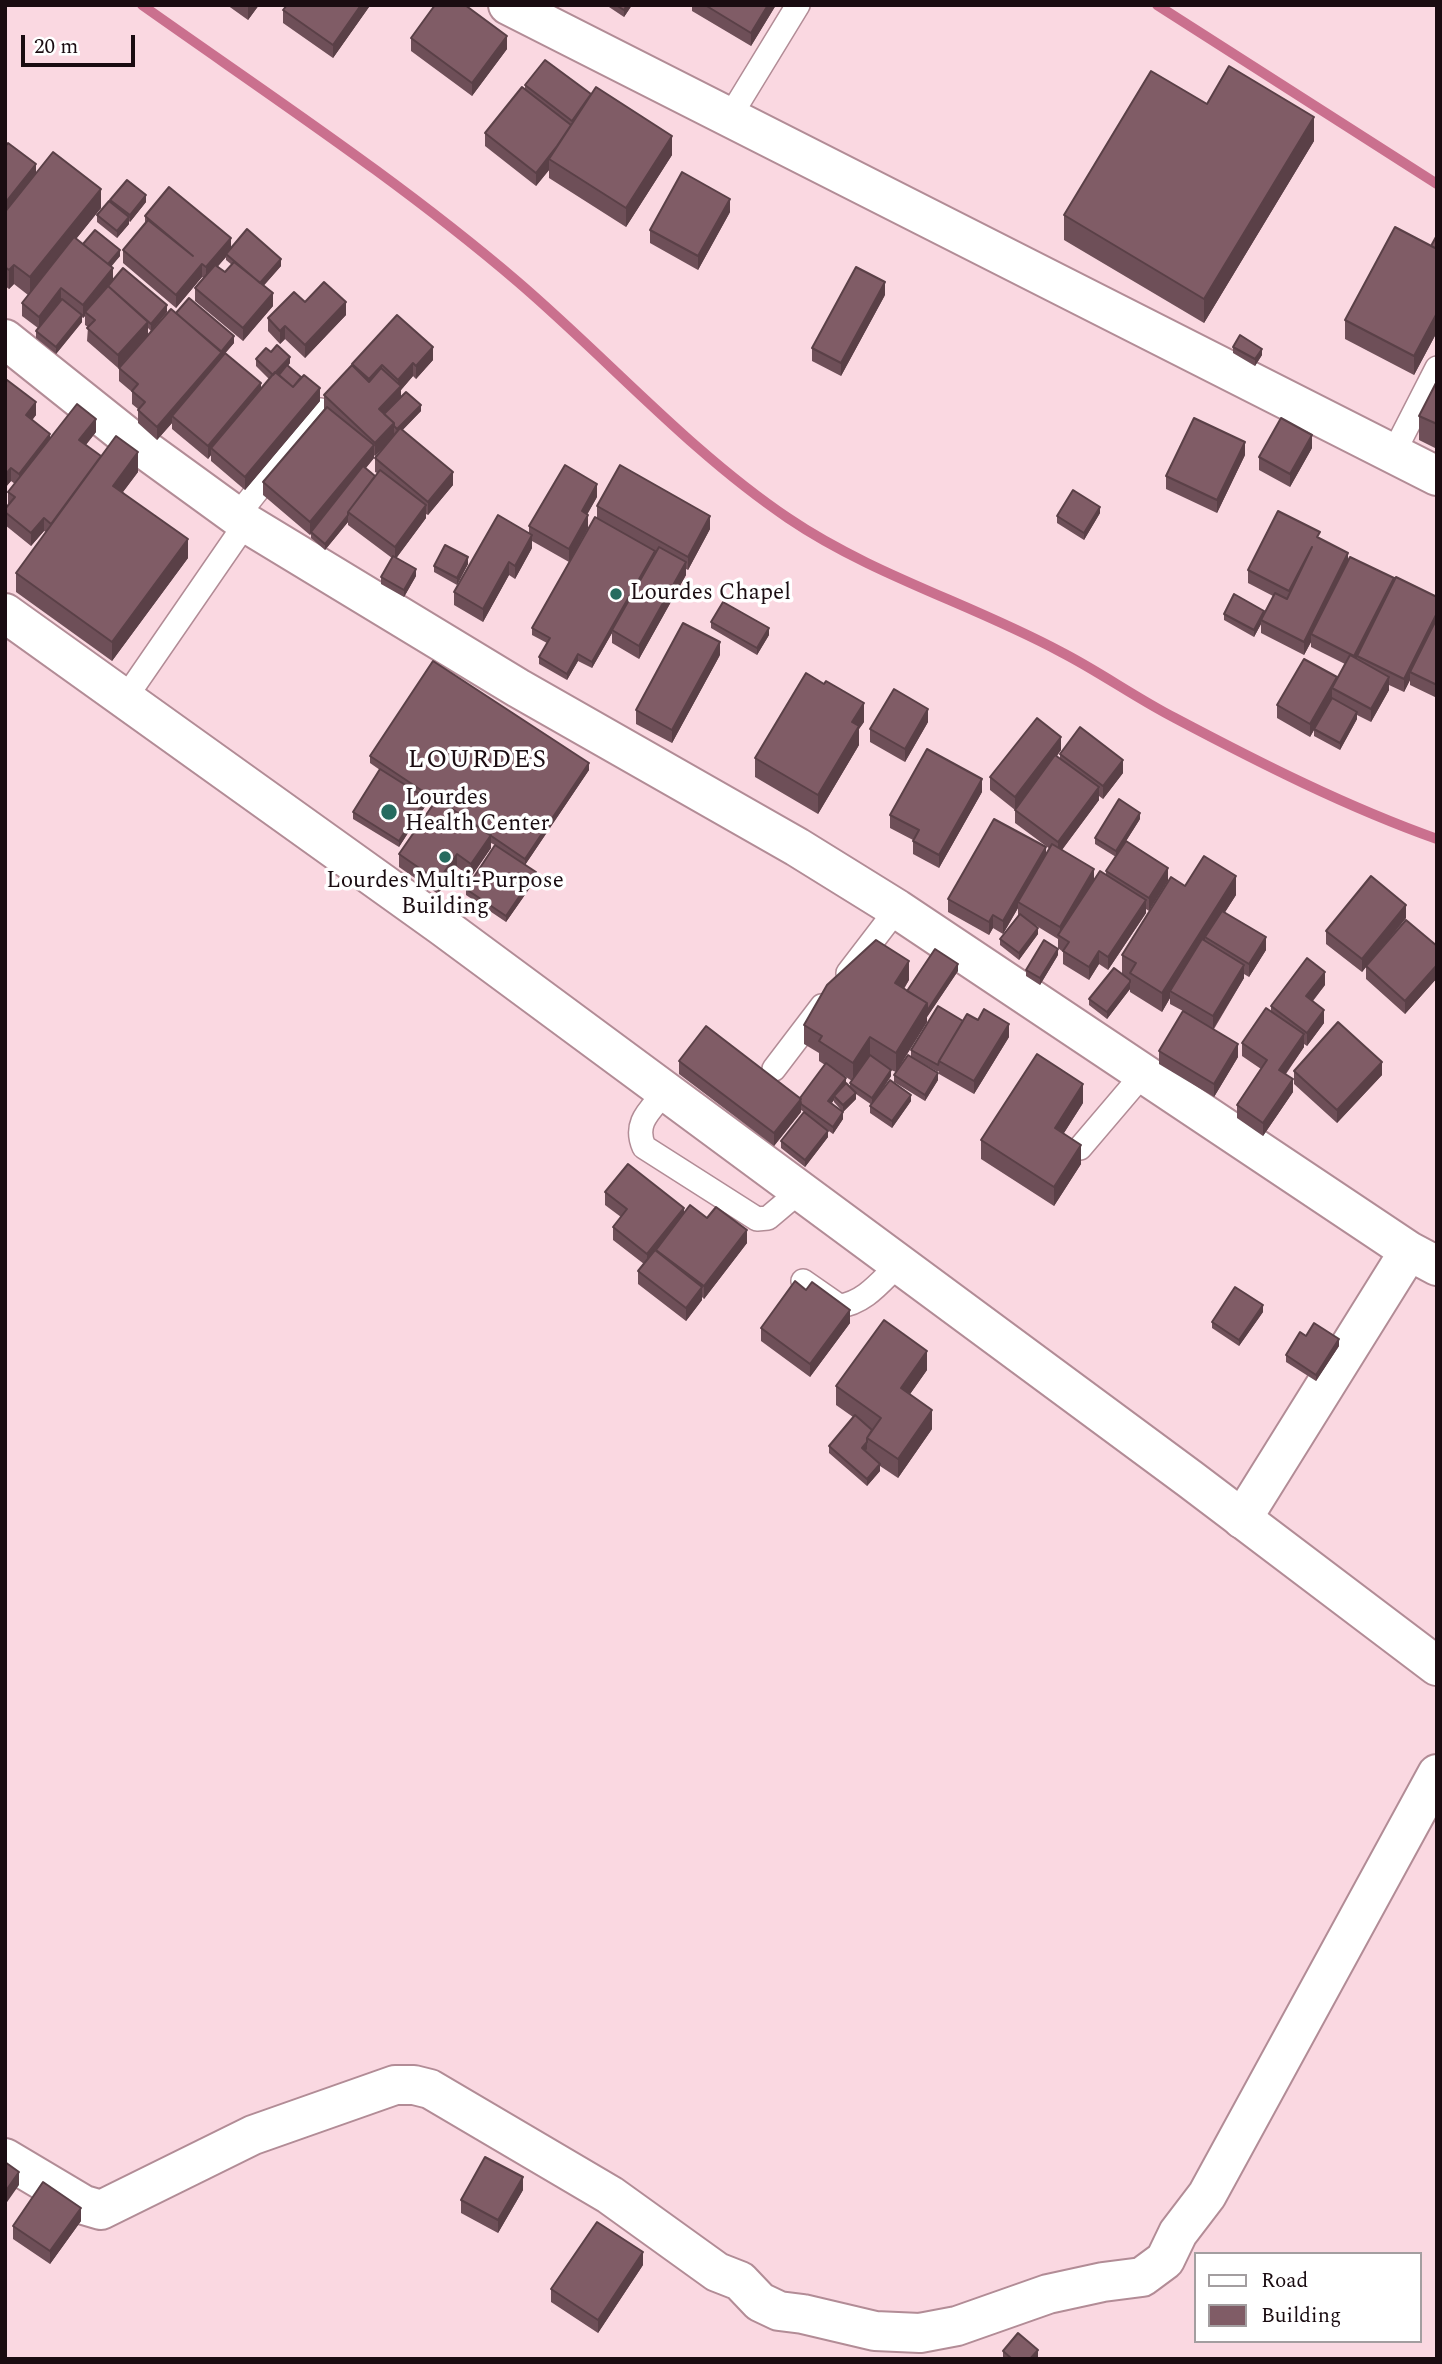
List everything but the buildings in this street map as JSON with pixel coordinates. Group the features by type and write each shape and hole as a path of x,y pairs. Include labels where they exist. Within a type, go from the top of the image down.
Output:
{"street":[{"path":"508,5 1437,476"},
{"path":"5,339 129,438 242,519 518,688 797,847 897,909 1423,1258 1242,1519"},
{"path":"5,613 442,926 1437,1666"},
{"path":"5,2158 84,2206 101,2210 253,2135 395,2085 414,2085 430,2088 610,2195 716,2272 740,2281 760,2302 779,2311 875,2331 920,2333 957,2326 1048,2294 1142,2277 1165,2260 1178,2233 1207,2195 1437,1774"}],"lane":[{"path":"729,118 798,5"},
{"path":"1393,454 1437,368"},
{"path":"124,700 242,519 321,410"},
{"path":"774,1069 897,909"},
{"path":"1080,1148 1143,1074"},
{"path":"666,1091 639,1126 639,1136 644,1147 757,1219 768,1218 800,1191"},
{"path":"803,1281 839,1306 851,1304 863,1299 899,1264"}],"waterway":[{"path":"142,5 333,139 473,245 552,312 717,464 788,518 820,538 888,573 1061,652 1161,710 1272,768 1337,799 1437,839"},
{"path":"1157,5 1437,184"}],"place":[{"name":"Lourdes Chapel","path":"616,594"},
{"name":"Lourdes Health Center","path":"389,812"},
{"name":"Lourdes Multi-Purpose Building","path":"445,857"}],"district":[{"name":"LOURDES","path":"478,762"}]}
